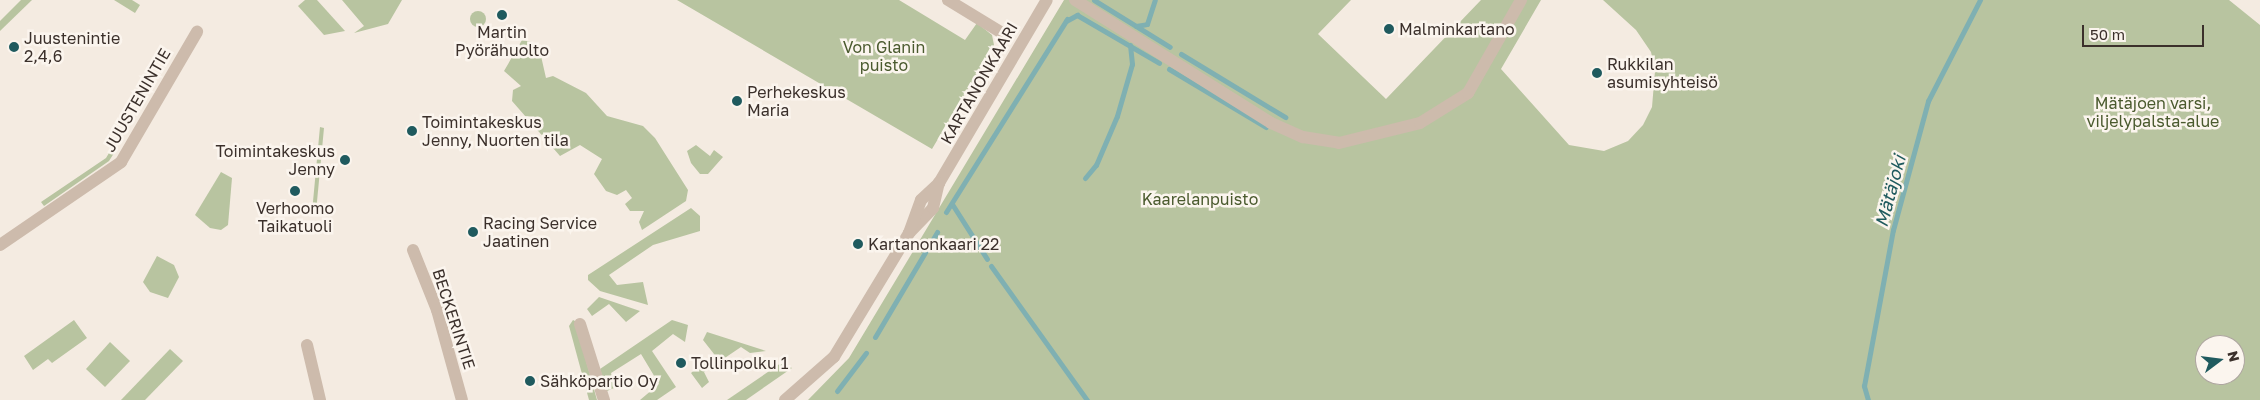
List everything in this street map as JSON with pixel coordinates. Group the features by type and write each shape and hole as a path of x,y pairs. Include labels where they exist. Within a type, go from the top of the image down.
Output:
{"street":[{"path":"948,0 1007,36"},
{"name":"KARTANONKAARI","path":"785,400 834,357 909,233 933,208 939,183 1047,0"},
{"path":"1075,0 1271,123 1303,137 1339,143 1420,123 1468,93 1521,0"},
{"name":"JUUSTENINTIE","path":"0,245 121,162 197,32"},
{"name":"BECKERINTIE","path":"413,250 437,310 462,400"},
{"path":"580,324 604,400"},
{"path":"307,345 320,400"}],"green space":[{"path":"21,0 32,0 0,31 0,21"},
{"path":"114,0 132,0 140,5 135,13"},
{"path":"305,0 317,0 345,31 324,35 298,6"},
{"path":"342,0 402,0 388,24 354,33 364,26"},
{"name":"Von Glanin puisto","path":"677,0 899,0 965,40 977,23 992,35 994,45 932,149"},
{"name":"Kaarelanpuisto","path":"1064,0 1351,0 1318,34 1386,99 1481,0 1541,0 1501,69 1569,145 1604,151 1628,141 1643,125 1652,107 1655,71 1651,52 1636,30 1603,0 2229,0 2260,25 2260,400 808,400 849,358"},
{"path":"478,11 484,13 486,19 484,25 478,27 472,25 470,19 472,13"},
{"path":"522,40 532,42 541,56 546,78 553,76 586,93 607,116 643,126 655,138 688,190 686,201 642,230 639,222 644,211 630,211 625,204 632,198 626,190 617,195 606,191 594,174 602,159 580,145 560,156 512,101 513,90 521,86 504,71"},
{"path":"320,127 324,128 316,212 312,212"},
{"path":"696,145 710,156 714,150 723,157 708,174 700,174 691,163 687,151"},
{"path":"112,148 116,150 109,161 44,206 41,202 106,158"},
{"path":"221,172 232,178 228,225 221,230 210,228 195,215"},
{"path":"691,208 700,216 700,231 653,245 609,275 617,285 643,282 648,305 600,291 588,280 588,275"},
{"path":"157,256 174,265 179,277 168,298 150,292 143,282"},
{"path":"599,297 640,311 626,322 609,304 592,316 587,309"},
{"path":"74,320 87,338 52,363 48,359 33,370 24,356"},
{"path":"573,320 575,321 597,400 589,400 569,326"},
{"path":"672,320 688,325 685,342 673,334 652,351 676,387 657,400 640,400 659,384 641,354 611,373 614,388 607,391 600,369"},
{"path":"707,332 766,351 750,353 741,347 704,372 709,382 702,388 691,373 714,354 703,340"},
{"path":"110,342 130,361 105,387 86,369"},
{"path":"170,349 183,361 145,400 121,400"},
{"path":"781,363 792,368 746,400 727,400"}],"waterway":[{"path":"1094,0 1170,47"},
{"path":"1136,26 1147,24 1155,0"},
{"name":"Mätäjoki","path":"1868,400 1864,386 1893,230 1928,101 1980,0"},
{"path":"1066,21 1077,15 1159,63"},
{"path":"946,212 1067,19"},
{"path":"1085,178 1096,165 1117,116 1132,64 1130,45"},
{"path":"1181,54 1285,117"},
{"path":"1169,69 1266,127"},
{"path":"952,204 987,259"},
{"path":"875,337 937,232"},
{"path":"991,266 1087,400"},
{"path":"837,391 866,353"}],"place":[{"name":"Martin Pyörähuolto","path":"502,15"},
{"name":"Malminkartano","path":"1389,29"},
{"name":"Juustenintie 2,4,6","path":"14,47"},
{"name":"Rukkilan asumisyhteisö","path":"1597,73"},
{"name":"Perhekeskus Maria","path":"737,101"},
{"name":"Toimintakeskus Jenny, Nuorten tila","path":"412,131"},
{"name":"Toimintakeskus Jenny","path":"345,160"},
{"name":"Verhoomo Taikatuoli","path":"295,191"},
{"name":"Racing Service Jaatinen","path":"473,232"},
{"name":"Kartanonkaari 22","path":"858,244"},
{"name":"Tollinpolku 1","path":"681,363"},
{"name":"Sähköpartio Oy","path":"530,381"}],"park label":[{"name":"Mätäjoen varsi, viljelypalsta-alue","path":"2153,112"}]}
